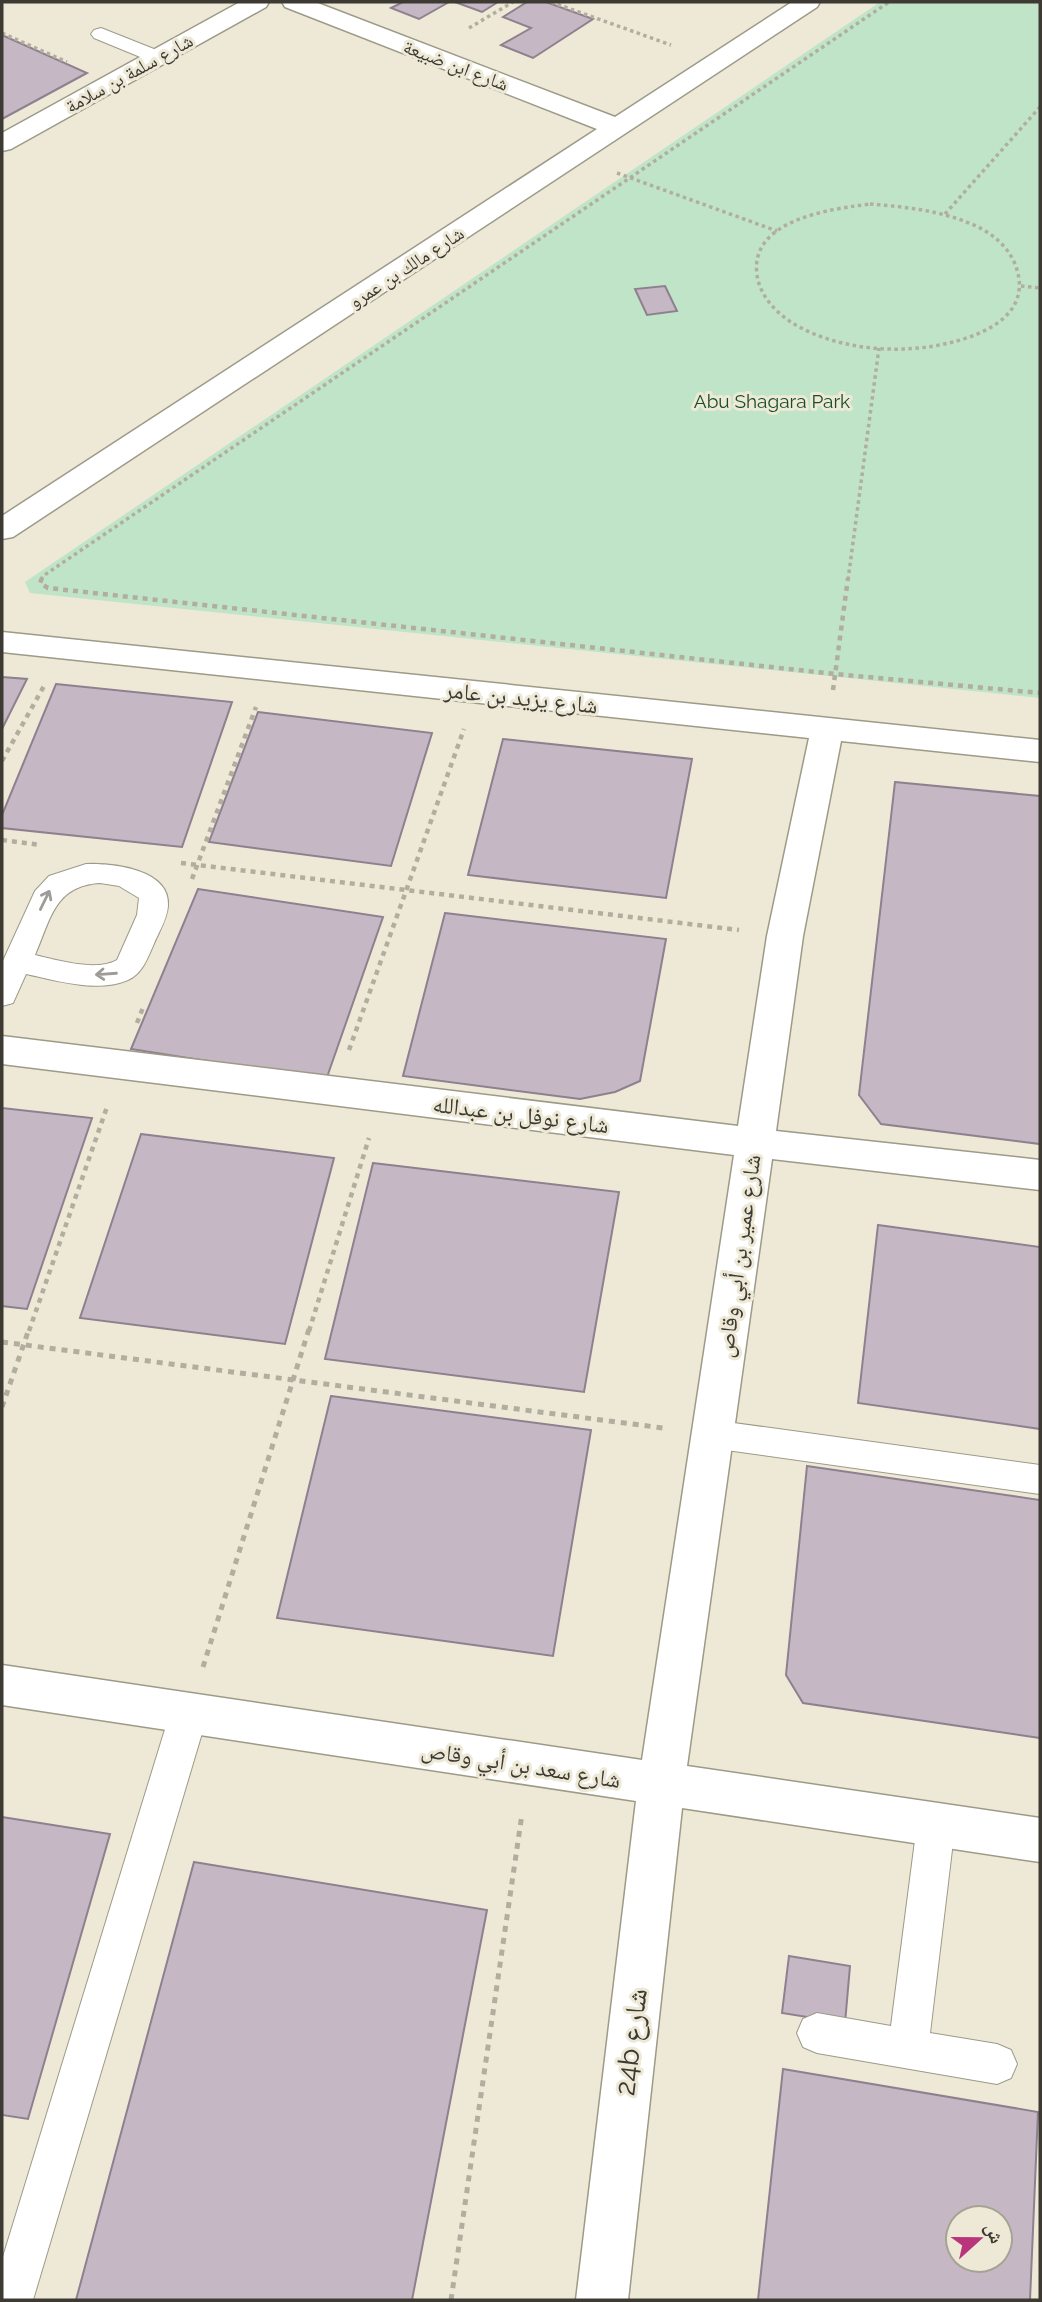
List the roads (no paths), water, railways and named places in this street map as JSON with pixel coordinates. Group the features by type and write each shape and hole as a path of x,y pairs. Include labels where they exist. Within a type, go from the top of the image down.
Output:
{"street":[{"name":"شارع سلمة بن سلامة","path":"2,143 257,2"},
{"name":"شارع ابن ضبيعة","path":"294,2 326,6 619,128"},
{"name":"شارع مالك بن عمرو","path":"2,530 808,2"},
{"name":"شارع يزيد بن عامر","path":"2,642 1040,751"},
{"name":"شارع عمير بن أبي وقاص","path":"661,1785 785,936 827,729"},
{"name":"شارع نوفل بن عبدالله","path":"2,1050 755,1143 1040,1175"},
{"name":"شارع سعد بن أبي وقاص","path":"2,1685 1040,1840"},
{"name":"24b شارع","path":"602,2300 661,1785"}],"lane":[{"path":"101,34 157,57"},
{"path":"2,995 49,891 57,883 70,876 95,874 131,879 152,892 155,902 153,912 126,968 117,974 97,975 17,962"},
{"path":"712,1434 1040,1480"},
{"path":"11,2300 189,1713"},
{"path":"908,2048 936,1825"},
{"path":"817,2033 997,2064"}],"park label":[{"name":"Abu Shagara Park","path":"772,401"}]}
